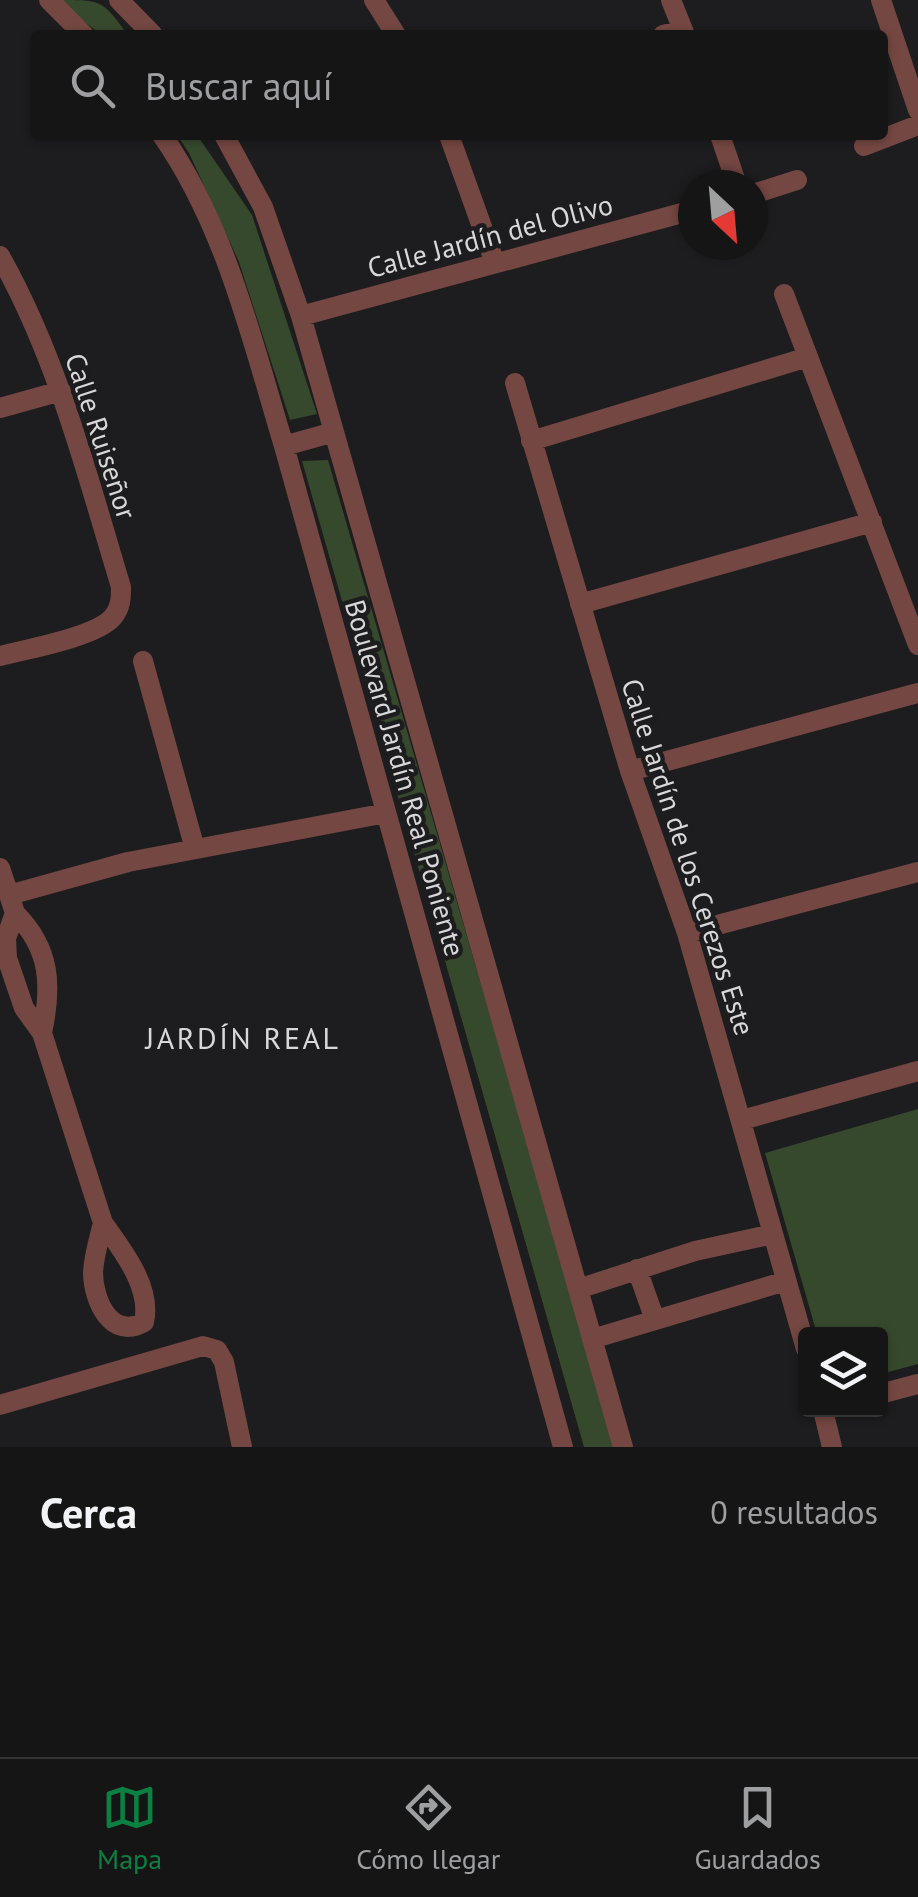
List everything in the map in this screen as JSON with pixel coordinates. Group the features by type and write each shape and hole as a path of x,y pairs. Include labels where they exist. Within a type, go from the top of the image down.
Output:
{"street":[{"path":"49,0 79,30"},
{"path":"120,0 149,30"},
{"path":"374,0 393,30"},
{"path":"672,0 677,30"},
{"path":"881,0 918,110"},
{"path":"888,137 918,125"},
{"name":"Boulevard Jardín Real Poniente","path":"165,140 194,190 227,264 284,446 563,1447"},
{"name":"Boulevard Jardín Real Poniente","path":"227,140 263,207 301,316 623,1447"},
{"path":"451,140 495,263"},
{"path":"722,140 732,170"},
{"path":"864,146 879,140"},
{"path":"768,189 797,180"},
{"name":"Calle Jardín del Olivo","path":"301,316 678,214"},
{"name":"Calle Ruiseñor","path":"0,256 17,286 61,391 121,587 120,604 112,619 94,630 0,656"},
{"path":"784,294 918,645"},
{"path":"532,440 808,357"},
{"name":"Calle Jardín de los Cerezos Este","path":"515,384 630,771 687,933 800,1327"},
{"path":"0,408 61,391"},
{"path":"284,446 334,432"},
{"path":"580,604 872,522"},
{"path":"143,660 195,849"},
{"path":"630,771 918,693"},
{"path":"12,904 128,862 386,813"},
{"path":"0,868 12,904 41,947 49,975 50,997 42,1034"},
{"path":"687,933 918,872"},
{"path":"12,904 7,958 24,1008 42,1034 102,1223"},
{"path":"742,1120 918,1072"},
{"path":"578,1290 694,1252 773,1234"},
{"path":"637,1269 656,1320"},
{"path":"592,1339 786,1282"},
{"path":"0,1405 202,1346 217,1350 224,1362 242,1447"},
{"path":"888,1392 918,1384"},
{"path":"825,1417 832,1447"}],"green space":[{"path":"58,0 100,4 124,30 95,30"},
{"path":"180,140 200,140 252,215 317,414 290,420 239,262"},
{"path":"328,460 616,1447 584,1447 302,461"},
{"path":"918,1109 918,1364 888,1372 888,1327 815,1327 765,1153"}],"district":[{"name":"JARDÍN REAL","path":"243,1039"}]}
